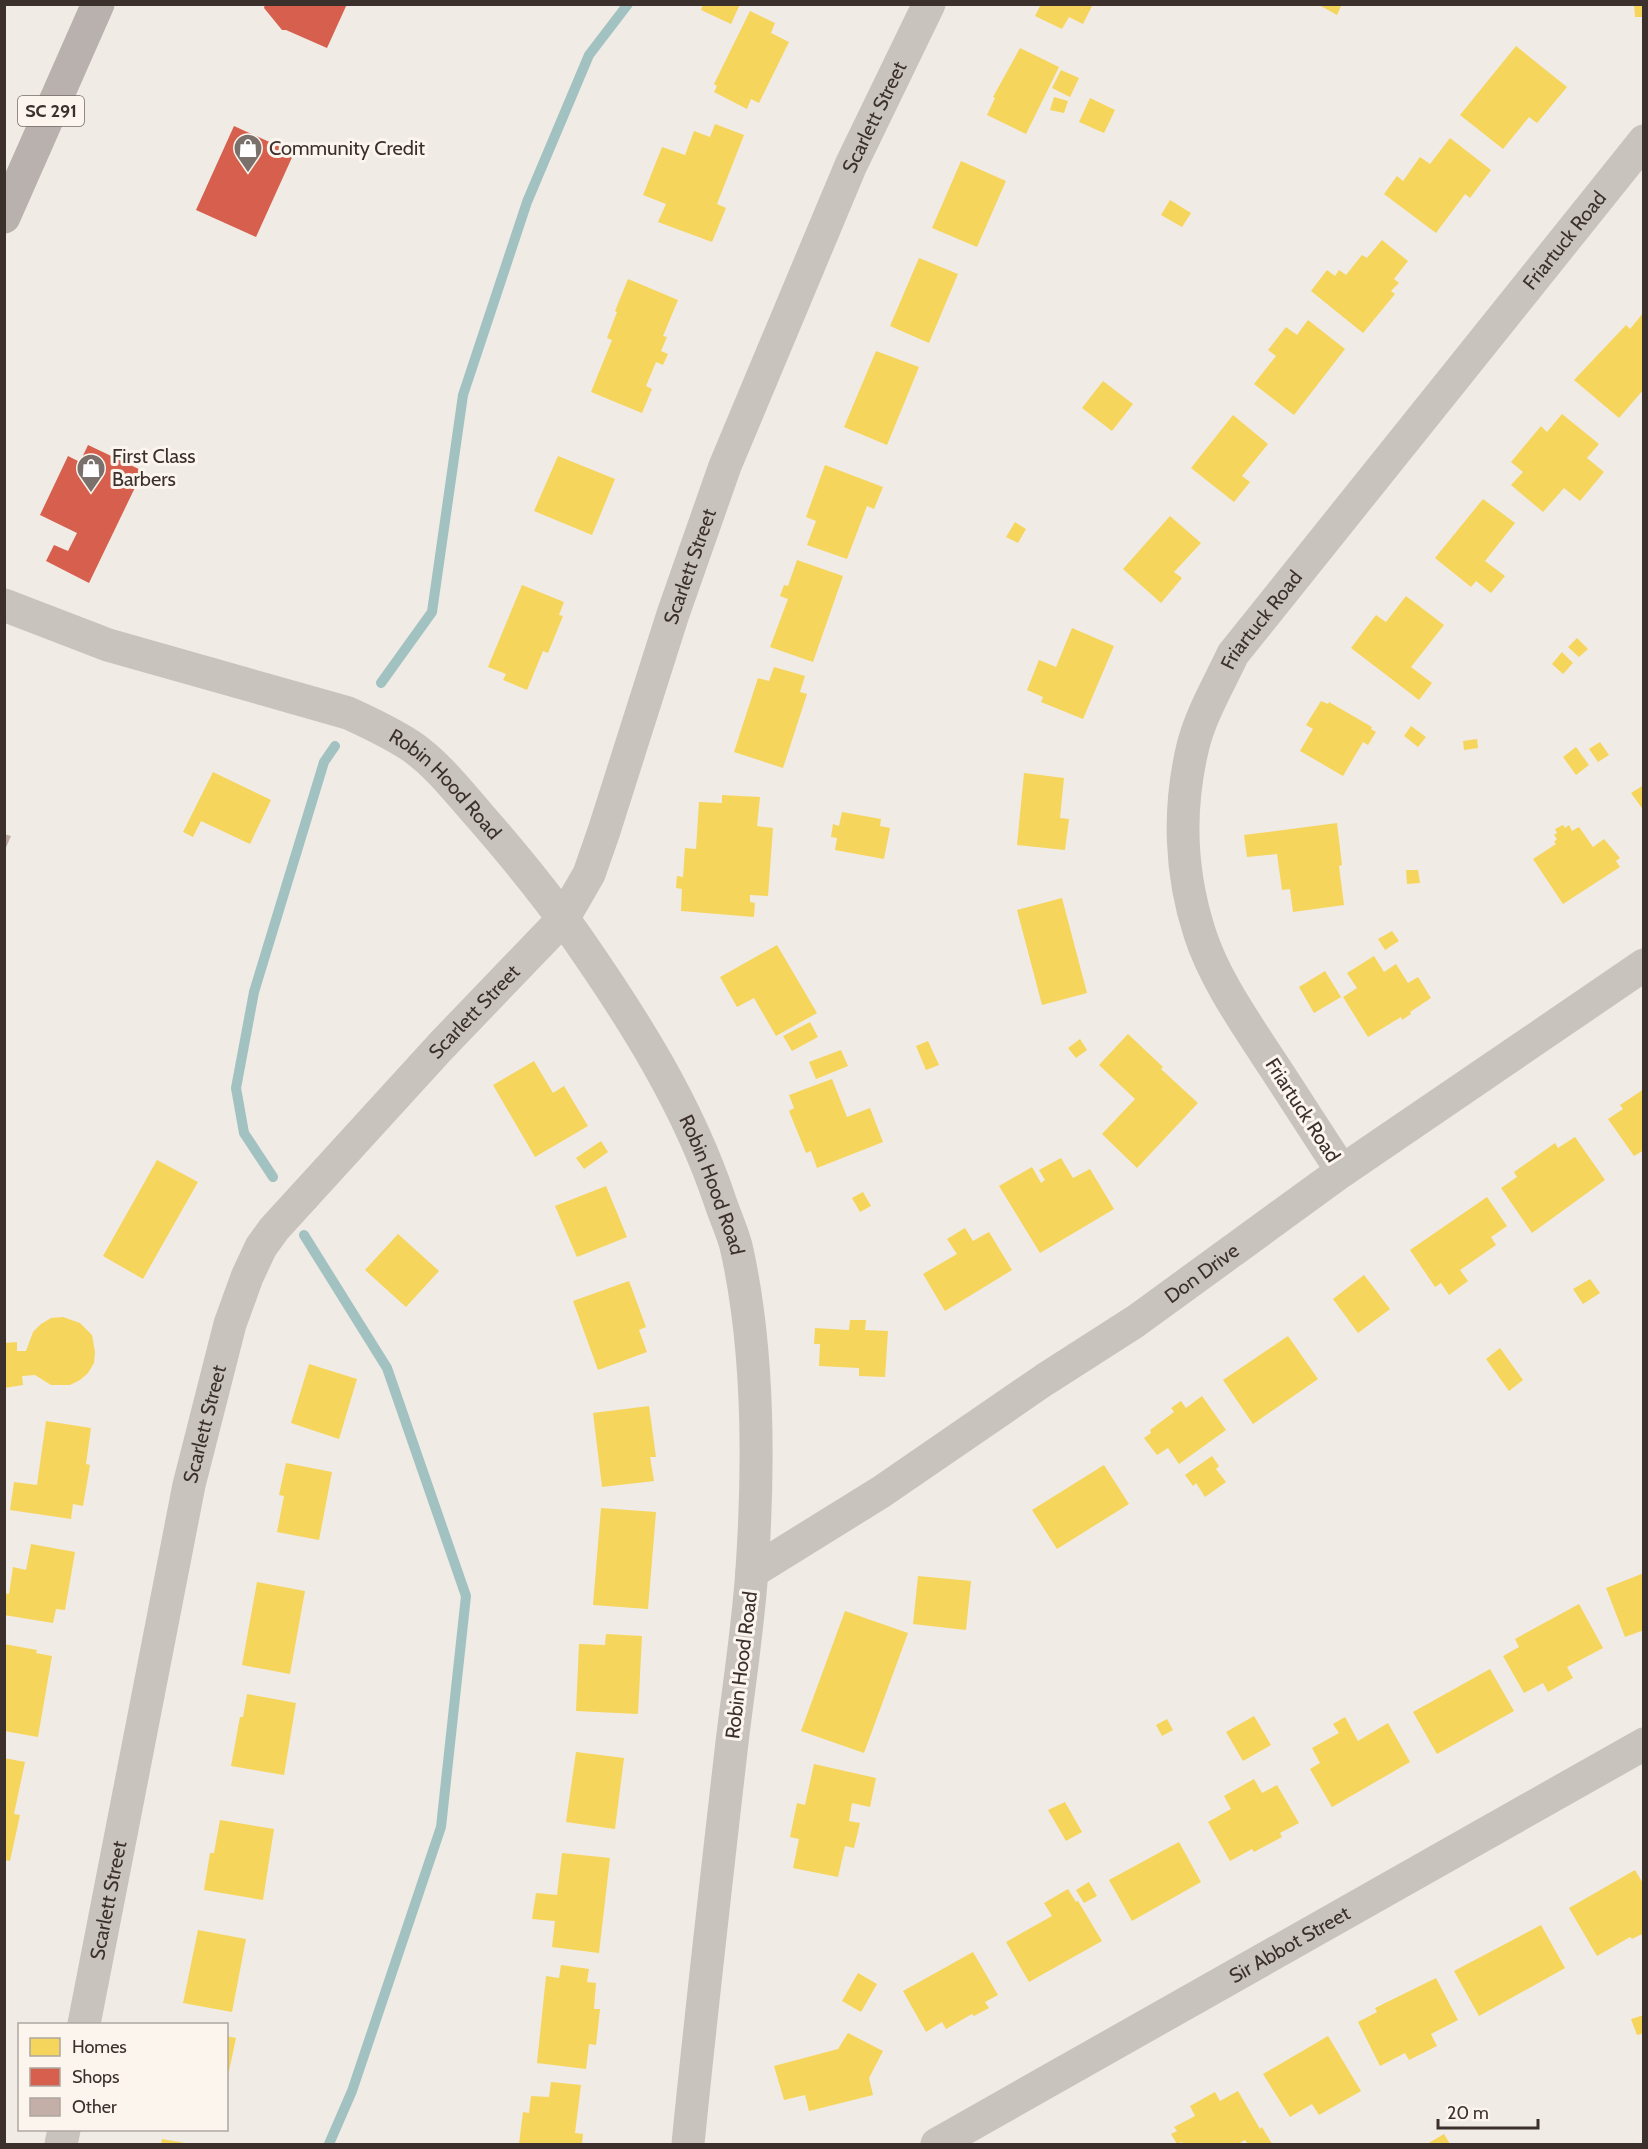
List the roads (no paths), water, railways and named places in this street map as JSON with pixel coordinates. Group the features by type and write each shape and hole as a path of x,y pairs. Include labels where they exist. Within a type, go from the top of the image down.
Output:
{"main road":[{"name":"SC 291","path":"4,216 98,4"}],"street":[{"name":"Scarlett Street","path":"84,2023 189,1485 230,1324 247,1277 261,1247 274,1229 441,1046 563,919 589,874 673,614 724,466 851,165 928,4"},
{"name":"Friartuck Road","path":"1342,1171 1228,997 1200,935 1186,880 1182,830 1185,783 1194,744 1210,702 1233,654 1644,141"},
{"name":"Robin Hood Road","path":"4,605 108,645 348,713 384,730 414,748 447,778 519,861 563,919 613,990 659,1065 692,1130 715,1184 735,1244 750,1326 755,1482 752,1572 703,1991 688,2145"},
{"name":"Don Drive","path":"752,1572 881,1492 1044,1380 1136,1321 1342,1171 1644,965"},
{"name":"Sir Abbot Street","path":"936,2145 1644,1744"}],"waterway":[{"path":"381,683 432,612 463,395 527,202 589,55 628,4"},
{"path":"273,1177 244,1133 236,1088 254,992 324,762 335,746"},
{"path":"304,1235 387,1368 466,1596 441,1827 352,2091 329,2144"}],"place":[{"name":"Community Credit","path":"248,174"},
{"name":"First Class Barbers","path":"91,494"}]}
